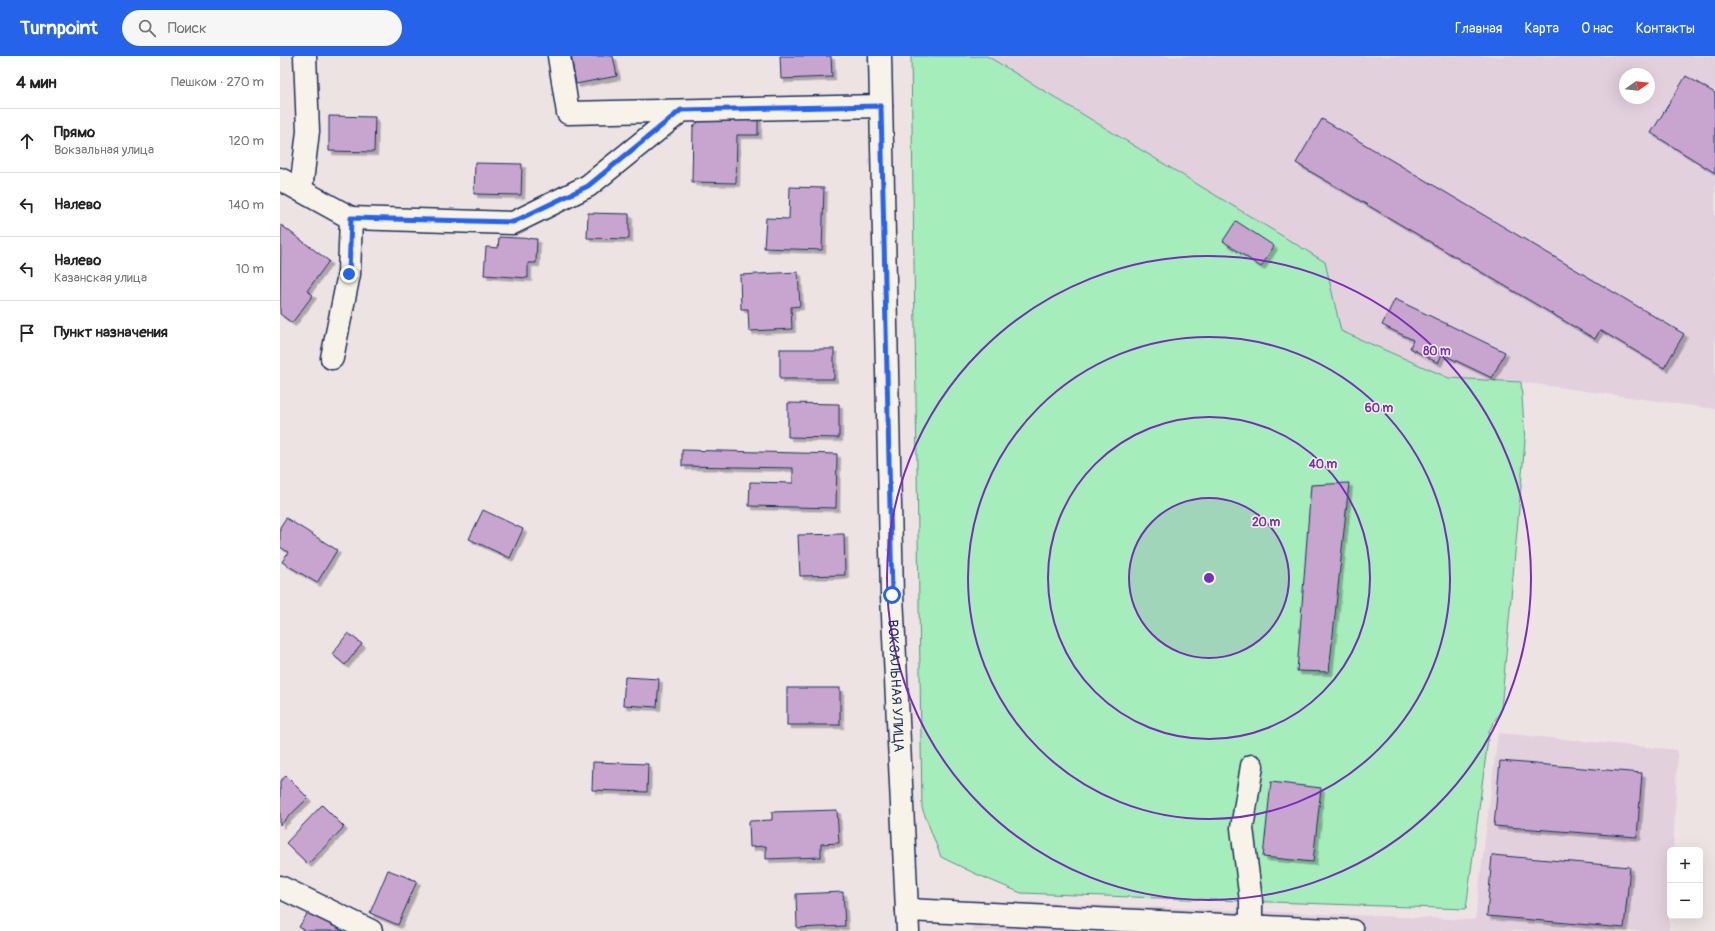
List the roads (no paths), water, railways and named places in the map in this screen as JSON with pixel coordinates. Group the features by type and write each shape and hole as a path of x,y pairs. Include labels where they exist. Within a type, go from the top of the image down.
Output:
{"street":[{"path":"301,190 308,131 306,56"},
{"path":"559,56 568,113 881,106"},
{"name":"ВОКЗАЛЬНАЯ УЛИЦА","path":"880,56 892,595 907,921"},
{"path":"280,178 351,218 513,222 588,186 681,110"},
{"path":"332,358 349,274 351,218"},
{"path":"1251,926 1251,901 1242,828 1252,766"},
{"path":"280,887 371,931"},
{"path":"907,921 1251,926 1352,931"}]}
